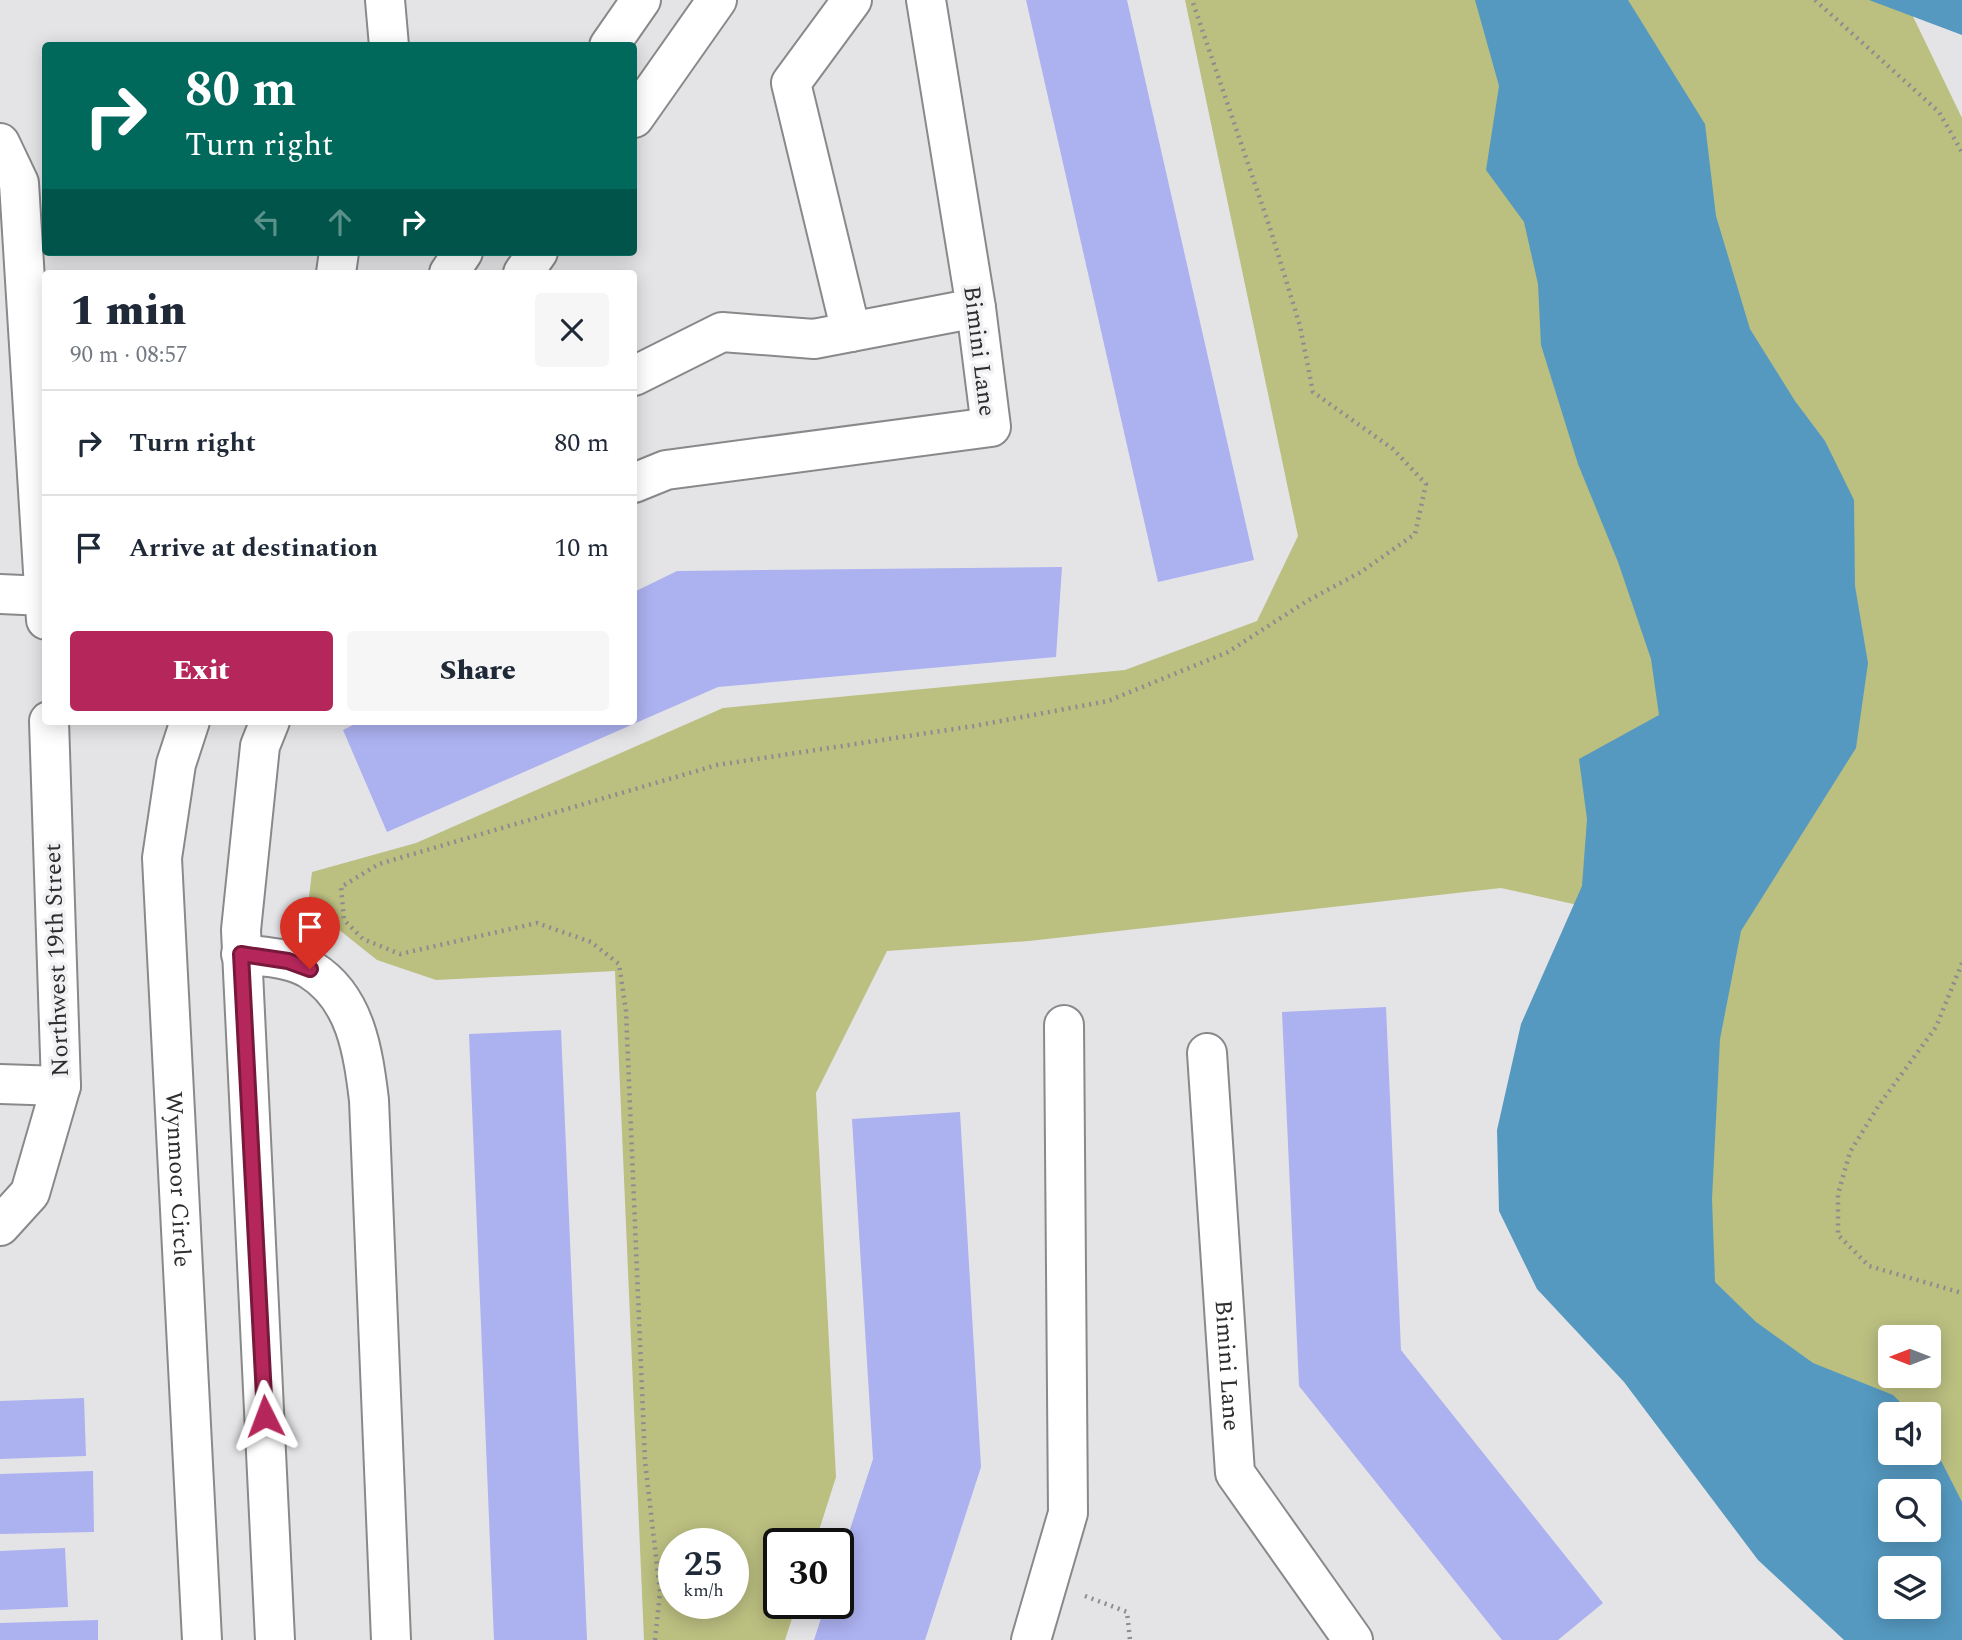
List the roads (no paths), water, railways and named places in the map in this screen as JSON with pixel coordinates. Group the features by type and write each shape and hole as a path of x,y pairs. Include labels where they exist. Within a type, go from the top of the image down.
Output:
{"street":[{"path":"384,0 389,42"},
{"path":"612,42 641,0"},
{"path":"637,114 718,0"},
{"path":"851,332 792,83 852,0"},
{"name":"Bimini Lane","path":"637,482 666,470 991,427 976,308 926,0"},
{"path":"0,143 19,183 42,548"},
{"path":"637,374 722,332 814,339 976,308"},
{"path":"0,594 42,596"},
{"name":"Northwest 19th Street","path":"0,1226 30,1193 61,1086 49,725"},
{"name":"Wynmoor Circle","path":"189,725 176,764 162,858 202,1640"},
{"path":"268,725 260,746 241,930 241,954 275,1640"},
{"path":"241,954 288,961 310,969 336,992 361,1038 369,1100 391,1640"},
{"path":"1031,1640 1068,1513 1064,1025"},
{"name":"Bimini Lane","path":"1207,1053 1235,1473 1353,1640"},
{"path":"0,1084 61,1086"}],"water":[{"path":"1475,0 1628,0 1705,124 1716,216 1750,329 1795,401 1825,441 1854,500 1855,586 1868,663 1856,748 1741,931 1720,1039 1712,1199 1715,1282 1756,1322 1813,1363 1893,1395 1900,1402 1878,1402 1878,1465 1941,1465 1941,1461 1962,1502 1962,1640 1844,1640 1758,1560 1624,1382 1537,1289 1499,1211 1497,1130 1521,1024 1582,886 1587,819 1579,759 1659,715 1651,659 1618,562 1578,464 1541,345 1538,284 1524,222 1486,170 1499,86"},
{"path":"1869,0 1962,0 1962,35"}]}
